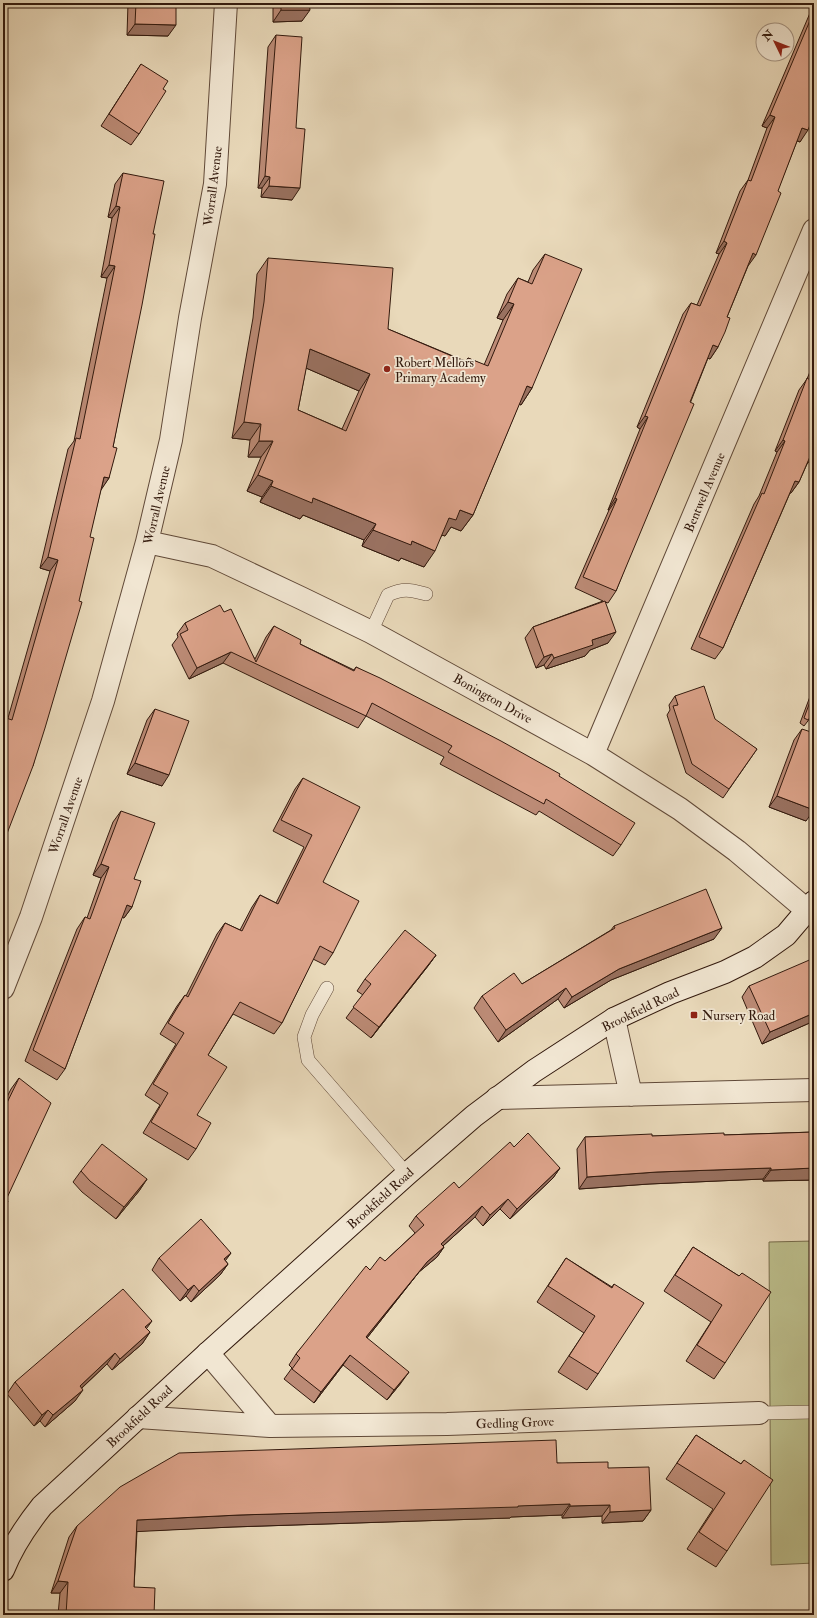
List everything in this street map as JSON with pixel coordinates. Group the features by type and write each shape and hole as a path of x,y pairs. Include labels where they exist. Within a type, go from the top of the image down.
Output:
{"street":[{"name":"Worrall Avenue","path":"3,988 31,916 103,701 147,542 171,440 190,318 215,184 226,3"},
{"name":"Bentwell Avenue","path":"594,754 814,230"},
{"name":"Bonington Drive","path":"147,542 212,556 370,632 594,754 680,809 811,906"},
{"name":"Brookfield Road","path":"3,1570 14,1545 25,1527 42,1506 208,1353 407,1174 474,1116 534,1071 614,1019 670,993 725,972 755,957 786,935 811,906"},
{"path":"614,1019 631,1095"},
{"path":"497,1098 814,1090"},
{"path":"208,1353 270,1426"},
{"name":"Gedling Grove","path":"138,1417 270,1426 447,1424 759,1414"}],"lane":[{"path":"370,632 388,595 400,590 426,594"},
{"path":"327,988 312,1015 304,1038 308,1060 407,1174"},
{"path":"759,1414 814,1412"}],"green space":[{"path":"814,1241 814,1563 771,1565 769,1242"}],"building":[{"path":"136,3 176,3 176,25 135,24"},
{"path":"281,3 309,3 310,10 281,10"},
{"path":"814,11 814,115 808,130 802,128 778,191 781,193 756,255 753,253 727,317 730,318 725,332 718,347 713,345 690,402 694,404 616,591 583,577 617,499 615,498 648,417 645,416 691,303 700,306 727,243 724,241 748,180 751,181 775,117 770,115 792,62 795,62 795,56"},
{"path":"276,35 302,37 296,128 305,129 300,188 269,186 270,177 265,176"},
{"path":"141,64 168,81 163,89 166,91 139,134 109,114"},
{"path":"123,173 164,181 153,234 155,234 142,305 113,447 117,448 109,478 104,477 90,537 94,538 79,601 82,602 33,766 3,844 3,717 12,720 58,560 48,557 76,438 80,439 115,266 109,265 120,207 116,206"},
{"path":"545,254 582,269 532,388 527,386 473,515 460,510 456,520 449,518 435,551 412,541 411,545 373,530 376,524 313,498 312,503 271,486 273,481 258,475 273,441 259,441 261,424 244,422 264,302 268,258 393,268 388,329 466,362 468,358 488,366 514,304 508,302 518,278 532,284","holes":["310,349 370,374 346,431 298,410"]},
{"path":"814,370 814,453 812,452 799,482 795,481 723,648 699,637 762,493 764,494 785,441 783,440 807,378 810,380"},
{"path":"605,601 616,632 592,640 593,645 554,658 552,654 544,657 533,627"},
{"path":"220,605 224,612 231,609 256,662 274,626 301,640 300,644 354,671 356,667 380,678 501,741 560,774 559,776 635,823 621,845 546,799 544,804 448,752 452,746 372,703 366,716 231,652 197,668 180,634 188,630 185,623"},
{"path":"704,686 715,719 757,749 729,789 692,764 673,706 678,705 675,696"},
{"path":"814,691 814,712 808,720 804,718"},
{"path":"155,709 189,721 169,775 135,763"},
{"path":"802,729 814,733 814,810 777,796"},
{"path":"303,778 360,807 323,882 359,901 333,953 320,946 282,1023 240,1002 208,1055 227,1067 197,1115 211,1123 196,1149 151,1122 168,1093 153,1084 184,1033 168,1023 185,995 188,997 225,923 242,931 260,895 278,904 312,835 281,820"},
{"path":"121,811 155,823 134,879 141,881 132,907 127,905 65,1069 33,1050 85,917 90,919 109,867 101,864"},
{"path":"706,889 722,928 619,969 572,997 566,988 506,1030 482,996 514,973 522,984 615,928 614,926"},
{"path":"405,930 436,955 379,1027 353,1007 371,984 365,979"},
{"path":"814,958 814,1013 770,1032 749,986"},
{"path":"19,1078 51,1103 6,1200 8,1201 3,1211 3,1111"},
{"path":"814,1132 814,1168 657,1172 587,1177 585,1137 652,1134 652,1136 724,1133 724,1135"},
{"path":"528,1133 560,1168 517,1209 508,1199 490,1215 482,1206 441,1244 444,1247 427,1262 366,1337 409,1372 394,1390 350,1355 321,1392 292,1369 300,1358 296,1354 366,1266 370,1270 380,1257 385,1261 424,1225 416,1216 454,1182 459,1188 510,1142 514,1147"},
{"path":"102,1144 147,1179 124,1207 90,1181 81,1171"},
{"path":"201,1219 231,1253 224,1259 228,1264 199,1291 194,1285 188,1290 159,1258"},
{"path":"693,1247 739,1276 742,1273 771,1292 725,1363 697,1345 722,1305 675,1275"},
{"path":"566,1258 612,1288 614,1284 644,1303 598,1374 569,1356 595,1316 548,1286"},
{"path":"123,1289 152,1321 145,1327 150,1332 120,1359 115,1353 80,1386 83,1390 53,1415 48,1410 42,1415 15,1382"},
{"path":"696,1435 741,1464 744,1460 773,1480 727,1551 699,1532 725,1493 677,1463"},
{"path":"556,1440 557,1463 608,1462 608,1468 649,1467 651,1510 610,1512 610,1505 570,1506 570,1504 518,1507 239,1515 137,1520 134,1587 155,1588 154,1615 66,1615 68,1582 58,1581 77,1526 120,1487 179,1453"}],"place":[{"name":"Robert Mellors Primary Academy","path":"387,369"},
{"name":"Nursery Road","path":"694,1015"}]}
